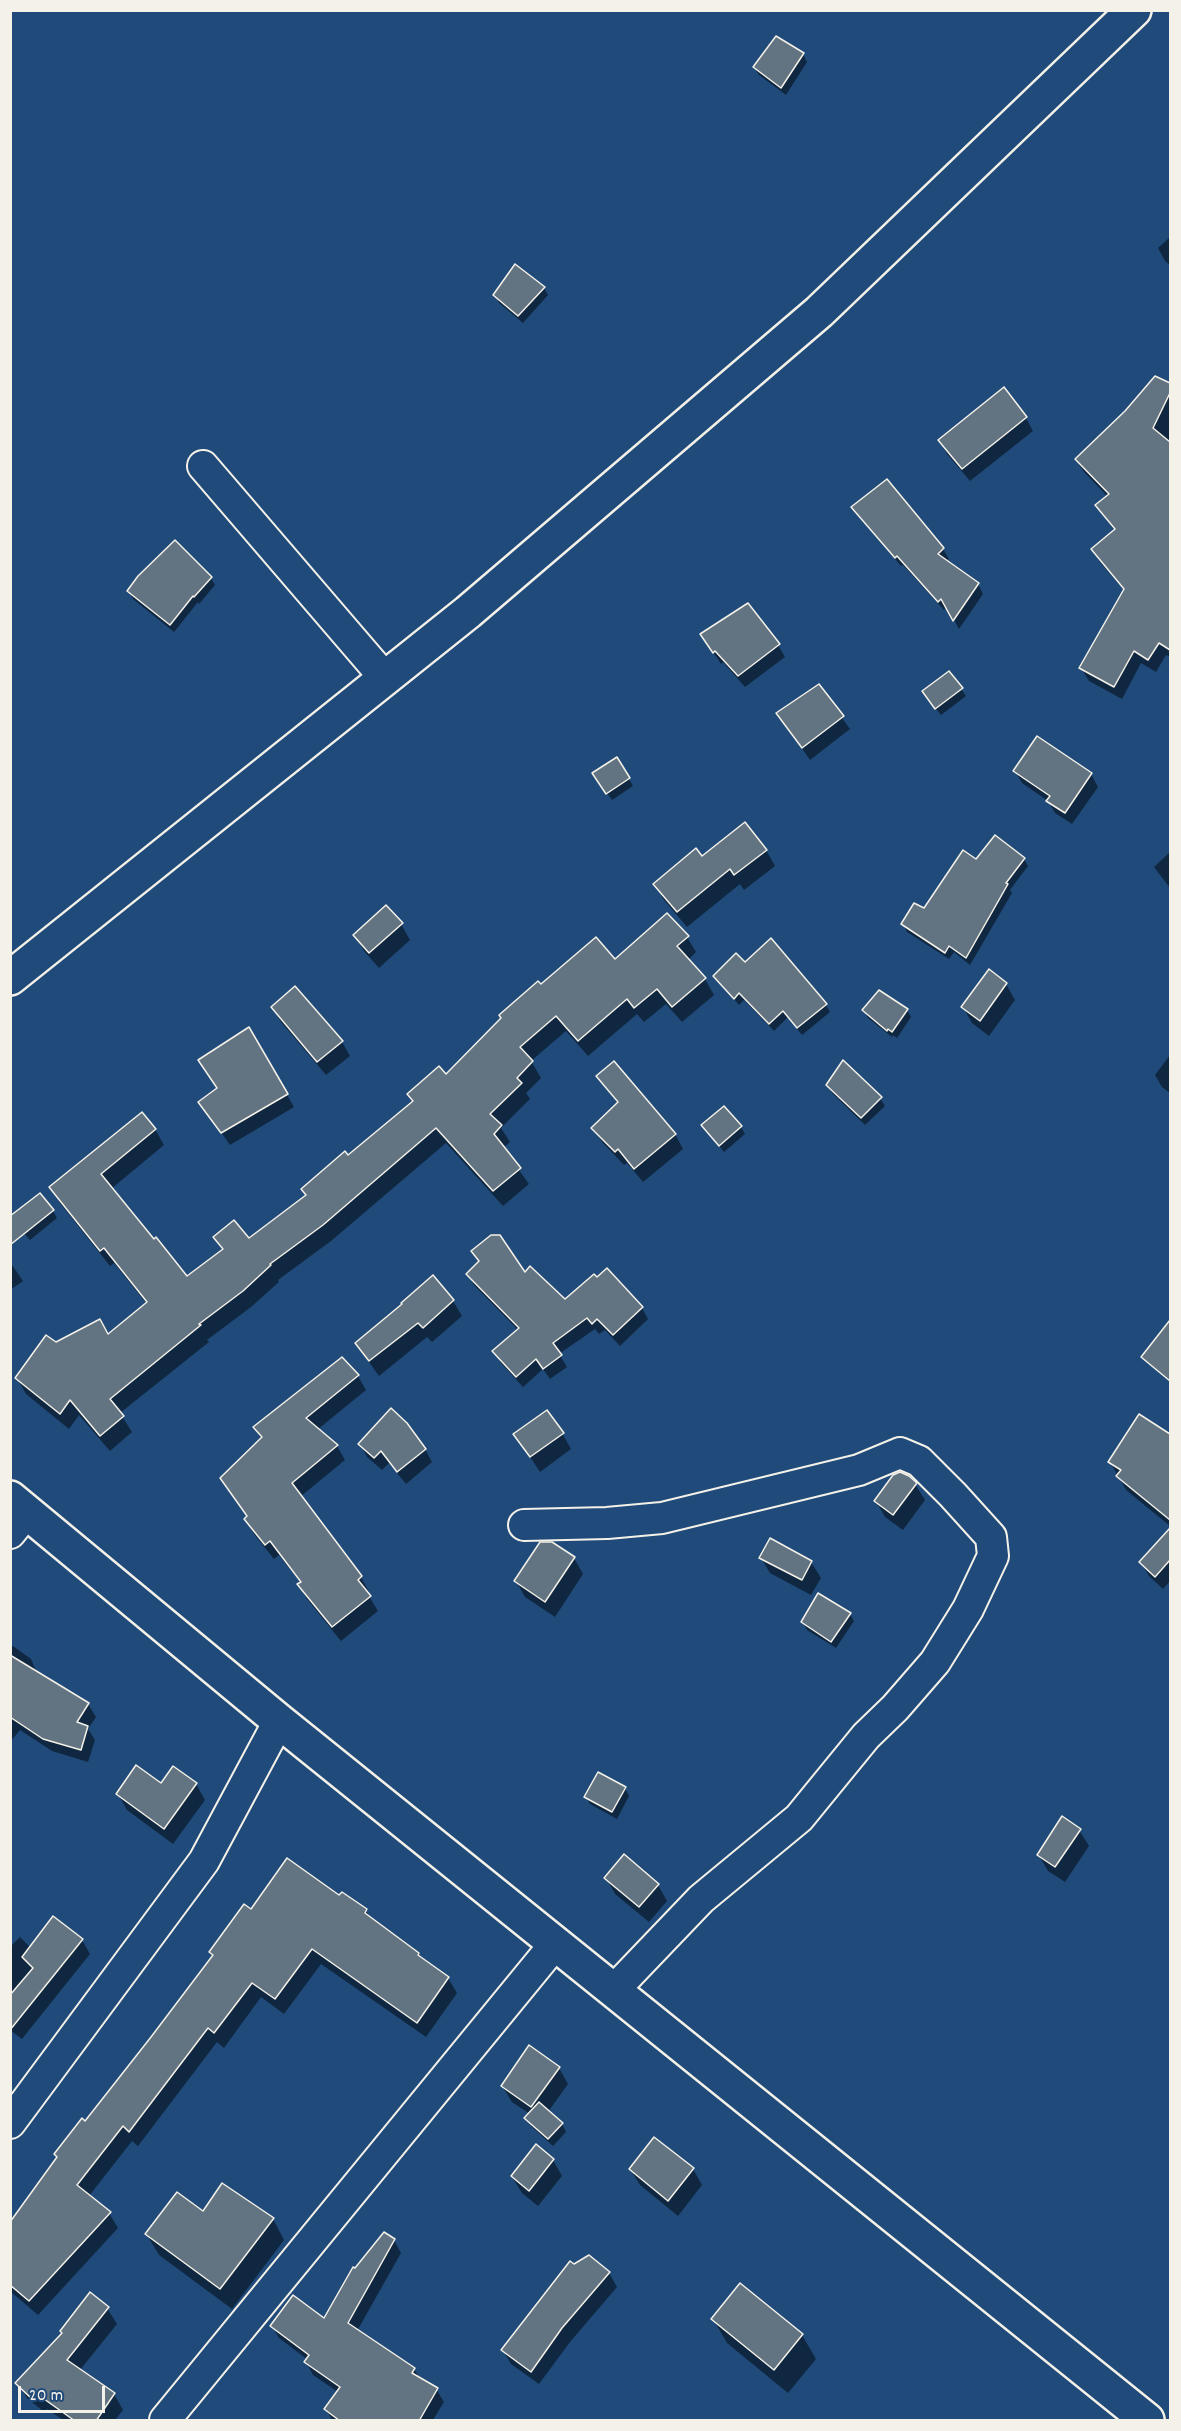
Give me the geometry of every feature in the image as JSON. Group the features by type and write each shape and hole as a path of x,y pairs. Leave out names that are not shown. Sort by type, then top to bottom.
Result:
{"main road":[{"path":"10,978 468,612 819,312 1134,10"},
{"path":"16,1514 279,1721 1147,2421"}],"street":[{"path":"203,466 385,678"},
{"path":"524,1525 607,1523 662,1518 859,1470 900,1453 919,1461 991,1537 993,1556 968,1609 935,1662 867,1736 799,1818 700,1899 613,1990"},
{"path":"10,2123 204,1862 279,1721"},
{"path":"165,2421 555,1944"}],"building":[{"path":"776,36 804,53 781,88 753,67"},
{"path":"515,264 545,287 518,316 493,295"},
{"path":"1155,376 1170,383 1170,393 1153,428 1170,442 1170,650 1159,643 1148,660 1134,651 1114,687 1079,668 1124,589 1091,549 1115,529 1095,505 1109,494 1075,459 1125,411"},
{"path":"1004,387 1027,417 962,469 938,440"},
{"path":"887,479 944,548 938,554 979,583 953,621 941,599 938,602 897,556 895,558 851,507"},
{"path":"175,540 212,577 170,625 127,591 138,576"},
{"path":"748,603 780,644 738,676 715,651 713,653 700,634"},
{"path":"949,671 963,688 935,709 922,691"},
{"path":"819,684 844,716 802,748 776,713"},
{"path":"1037,736 1092,773 1065,813 1046,801 1050,796 1013,771"},
{"path":"617,757 630,778 606,794 592,773"},
{"path":"745,822 767,850 734,875 730,869 677,912 653,884 696,848 702,856"},
{"path":"995,835 1025,858 1006,883 1008,884 966,958 949,946 945,953 901,924 914,903 924,908 963,850 976,859"},
{"path":"386,905 403,923 369,953 353,935"},
{"path":"667,913 689,936 677,946 706,978 672,1007 657,989 634,1008 627,999 578,1041 556,1016 520,1047 533,1061 517,1078 522,1083 490,1114 502,1125 494,1134 521,1168 493,1191 436,1128 323,1225 270,1264 243,1291 199,1324 201,1325 110,1399 124,1416 100,1436 70,1400 60,1414 15,1378 46,1335 56,1342 100,1319 108,1334 147,1302 104,1248 100,1251 49,1187 142,1112 156,1129 101,1174 187,1276 223,1249 213,1237 234,1220 249,1238 306,1195 301,1189 345,1151 348,1155 413,1101 407,1094 439,1066 446,1074 501,1018 499,1015 538,981 541,984 596,937 615,959"},
{"path":"771,938 827,1004 797,1028 783,1011 769,1024 739,993 734,999 713,976 736,953 745,962"},
{"path":"989,969 1007,983 980,1021 961,1007"},
{"path":"295,986 343,1041 317,1062 271,1007"},
{"path":"879,990 908,1009 892,1032 888,1029 887,1031 862,1010"},
{"path":"249,1027 288,1094 221,1133 198,1102 217,1088 198,1060"},
{"path":"843,1060 882,1097 861,1118 826,1085"},
{"path":"614,1061 676,1134 634,1169 618,1149 615,1152 591,1128 618,1102 596,1076"},
{"path":"724,1106 742,1126 719,1146 701,1125"},
{"path":"40,1193 54,1210 10,1245 10,1216"},
{"path":"491,1235 500,1235 525,1272 530,1266 565,1299 594,1274 597,1277 607,1268 643,1307 613,1335 597,1319 592,1324 587,1318 553,1343 562,1355 543,1369 536,1359 516,1377 492,1351 519,1328 466,1274 479,1261 471,1251"},
{"path":"433,1275 454,1300 423,1328 418,1323 369,1361 355,1343"},
{"path":"1170,1320 1170,1381 1141,1357"},
{"path":"342,1357 359,1375 306,1418 338,1445 292,1483 362,1576 358,1580 371,1596 332,1627 297,1584 301,1582 270,1541 265,1545 244,1519 247,1516 220,1478 262,1437 253,1427"},
{"path":"391,1408 407,1423 426,1449 397,1472 381,1451 374,1458 358,1444"},
{"path":"547,1410 564,1433 530,1457 513,1434"},
{"path":"1139,1414 1170,1434 1170,1520 1116,1476 1121,1470 1108,1462"},
{"path":"900,1472 917,1483 893,1515 874,1501 893,1475"},
{"path":"1170,1528 1170,1560 1155,1577 1139,1562"},
{"path":"770,1538 812,1561 802,1580 759,1558"},
{"path":"540,1542 552,1542 575,1557 545,1602 514,1581"},
{"path":"818,1593 851,1613 831,1642 801,1622"},
{"path":"10,1655 89,1703 77,1722 88,1726 81,1750 43,1739 10,1717"},
{"path":"136,1765 161,1783 173,1766 197,1783 164,1829 116,1794"},
{"path":"598,1772 626,1787 612,1812 584,1797"},
{"path":"1062,1816 1081,1829 1055,1867 1037,1855"},
{"path":"624,1854 659,1884 639,1907 604,1878"},
{"path":"287,1858 339,1895 342,1892 367,1909 365,1913 449,1977 417,2023 312,1949 275,1999 252,1983 214,2033 208,2028 129,2132 123,2126 77,2185 111,2212 29,2301 10,2285 10,2222 57,2157 54,2154 82,2118 85,2121 213,1955 209,1952 244,1904 251,1909"},
{"path":"53,1916 83,1939 10,2030 10,1995 33,1968 22,1957"},
{"path":"529,2045 560,2067 531,2107 501,2086"},
{"path":"539,2102 563,2123 548,2139 524,2118"},
{"path":"654,2137 694,2168 668,2201 629,2169"},
{"path":"536,2144 554,2159 529,2191 511,2176"},
{"path":"222,2183 274,2218 220,2289 145,2234 177,2192 203,2211"},
{"path":"384,2232 395,2239 348,2323 415,2368 412,2373 438,2388 419,2421 340,2421 324,2409 340,2387 304,2362 309,2355 270,2326 293,2295 324,2318 353,2267 355,2268"},
{"path":"589,2255 610,2272 562,2328 531,2372 501,2350 570,2261 574,2264"},
{"path":"740,2283 803,2334 774,2370 711,2319"},
{"path":"90,2292 109,2307 67,2360 115,2393 96,2421 75,2421 37,2394 32,2399 15,2383 62,2333 60,2331"}]}
